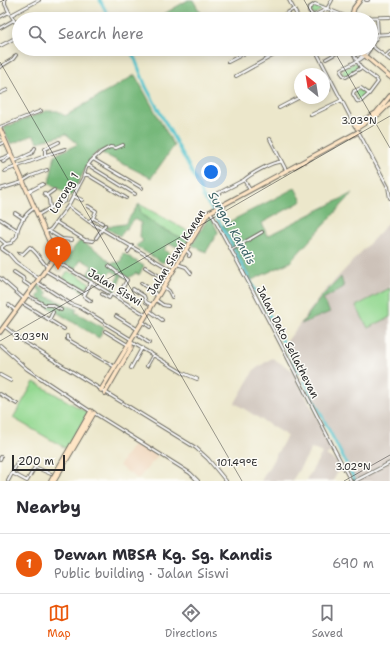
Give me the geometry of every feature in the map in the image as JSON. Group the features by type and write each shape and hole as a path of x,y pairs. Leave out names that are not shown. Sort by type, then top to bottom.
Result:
{"street":[{"path":"5,0 5,4 12,16"},
{"path":"0,17 39,0"},
{"path":"289,0 296,12"},
{"path":"321,12 327,9 332,0"},
{"path":"353,12 360,0"},
{"path":"310,12 309,8 315,4 335,12"},
{"path":"289,12 294,9"},
{"path":"378,18 390,16"},
{"path":"0,28 12,21"},
{"path":"378,35 390,34"},
{"path":"0,46 12,40"},
{"path":"378,52 390,60"},
{"path":"386,56 390,52"},
{"path":"0,67 15,56"},
{"path":"228,62 240,56"},
{"path":"236,76 272,56"},
{"path":"319,56 388,187 390,198"},
{"path":"326,58 330,56"},
{"path":"355,56 361,68 376,79 378,84 369,94 360,102 358,102 353,93 355,90 360,88 369,94"},
{"path":"361,68 346,76 342,74 342,69 363,56"},
{"path":"365,56 390,76"},
{"path":"0,93 7,90"},
{"path":"357,128 372,116 390,96"},
{"path":"279,108 294,100"},
{"path":"311,115 342,100"},
{"path":"357,128 380,114 390,103"},
{"path":"0,332 54,260 55,255 47,232 6,142 1,136 0,128 41,111"},
{"name":"Jalan Siswi Kanan","path":"106,386 115,367 131,343 208,213 286,170 357,128"},
{"path":"270,138 286,170"},
{"path":"0,144 6,142"},
{"path":"46,155 45,148 59,142"},
{"path":"123,145 101,152 92,159 142,188"},
{"path":"14,161 32,152 35,148"},
{"path":"5,171 17,168 46,155 65,149"},
{"path":"0,159 12,155"},
{"path":"3,162 12,155"},
{"name":"Lorong 1","path":"47,232 68,206 92,159"},
{"path":"213,210 214,195 276,162 282,162"},
{"path":"88,166 135,194"},
{"path":"0,189 23,182 31,176 47,170"},
{"path":"85,175 88,175 126,198"},
{"path":"244,180 250,190"},
{"path":"28,192 43,184"},
{"path":"47,195 54,190"},
{"path":"44,193 49,199 50,208"},
{"path":"38,215 56,204 65,201 66,195"},
{"path":"73,196 82,200"},
{"path":"68,206 89,222 102,228 173,271"},
{"path":"88,206 96,211 93,218 89,222"},
{"path":"35,208 28,213 17,230 16,239 11,243 6,244 2,247 2,249 38,280 71,304 99,319 131,343"},
{"name":"Jalan Dato Sellathevan","path":"213,210 231,250 351,481"},
{"path":"15,213 24,219"},
{"path":"93,218 104,224 96,238"},
{"path":"0,219 17,230"},
{"path":"56,222 85,240 93,241"},
{"path":"47,232 62,239 72,240"},
{"path":"231,250 262,232"},
{"path":"0,239 6,244"},
{"path":"128,252 132,246"},
{"path":"19,253 23,254 30,247 36,253 46,269 85,294 85,297 91,301"},
{"path":"186,250 190,254 189,256"},
{"name":"Jalan Siswi","path":"54,260 147,316"},
{"path":"177,264 186,267 192,273"},
{"path":"109,266 126,279 126,284 117,298"},
{"path":"145,267 167,281"},
{"path":"14,272 23,278 24,282 32,288"},
{"path":"0,278 24,299"},
{"path":"85,294 92,282"},
{"path":"141,283 154,292 157,298 164,305 168,306"},
{"path":"164,287 169,291 172,297"},
{"path":"132,289 144,296 146,302 153,306"},
{"path":"102,294 109,298 111,294"},
{"path":"27,295 45,305 52,305 61,310"},
{"path":"22,303 64,329"},
{"path":"9,306 16,310"},
{"path":"150,311 162,320"},
{"path":"49,320 53,312"},
{"path":"116,316 138,330"},
{"path":"143,322 150,327"},
{"path":"4,326 24,342 196,448 208,459 226,481"},
{"path":"105,331 142,348 183,373 196,379"},
{"path":"136,334 149,343"},
{"path":"67,336 67,339 115,367"},
{"name":"Jalan Siswi Kanan","path":"103,391 131,348 131,343"},
{"path":"0,345 27,369 186,471 198,481"},
{"path":"132,368 142,348"},
{"path":"147,366 153,355"},
{"path":"0,375 11,381"},
{"path":"0,394 18,404"},
{"path":"56,480 92,412"},
{"path":"51,481 90,417"},
{"path":"8,481 19,460"},
{"path":"355,481 390,463"},
{"path":"12,473 27,481 35,467 51,474"}],"shaded area":[{"path":"390,219 390,481 356,481 285,344 321,295 382,230"},
{"path":"272,358 292,370 334,450 326,455 339,463 341,466 333,481 306,481 322,453 312,448 292,481 261,481 287,436 235,403 254,370"},
{"path":"137,442 158,456 138,479 119,466 130,449"}],"green space":[{"path":"188,0 193,0 200,12 167,12"},
{"path":"315,6 323,9 318,12 312,12 310,9"},
{"path":"354,63 358,63 359,67 345,76 342,72 343,70"},
{"path":"135,75 174,146 151,178 98,151 90,160 71,196 49,183 55,155 78,144 66,134 38,142 33,135 11,144 3,128 46,111 58,111 65,116"},
{"path":"360,89 366,94 359,101 354,92"},
{"path":"295,188 302,201 262,223 267,236 353,193 290,262 252,280 223,225"},
{"path":"139,204 193,234 189,241 160,228 141,214"},
{"path":"139,204 141,214 160,228 189,241 179,257 179,247 168,244 164,250 170,253 163,263 136,246 143,241 140,237 141,223 134,219 120,236 104,227 125,224"},
{"path":"210,215 218,232 206,252 192,245"},
{"path":"80,241 99,252 111,263 121,262 123,253 144,266 139,275 136,273 127,279 122,275 114,294 110,291 119,275 112,271 108,275 100,271 93,281 86,277 92,266 81,259 75,270 59,260 63,256 73,252 73,249"},
{"path":"68,271 90,283 84,292 63,278"},
{"path":"341,277 344,287 323,299 330,312 301,324 322,296"},
{"path":"38,285 48,293 46,294 48,297 77,309 75,312 104,328 99,338 48,307 37,297 41,293 37,287"},
{"path":"390,288 390,317 368,328 356,306"},
{"path":"34,382 88,413 67,449 13,418"}],"waterway":[{"name":"Sungai Kandis","path":"100,0 106,12"},
{"name":"Sungai Kandis","path":"133,56 146,87 200,188 203,197 215,214 299,373"},
{"name":"Sungai Kandis","path":"304,381 355,481"}],"place":[{"name":"Dewan MBSA Kg. Sg. Kandis","path":"58,270"}]}
